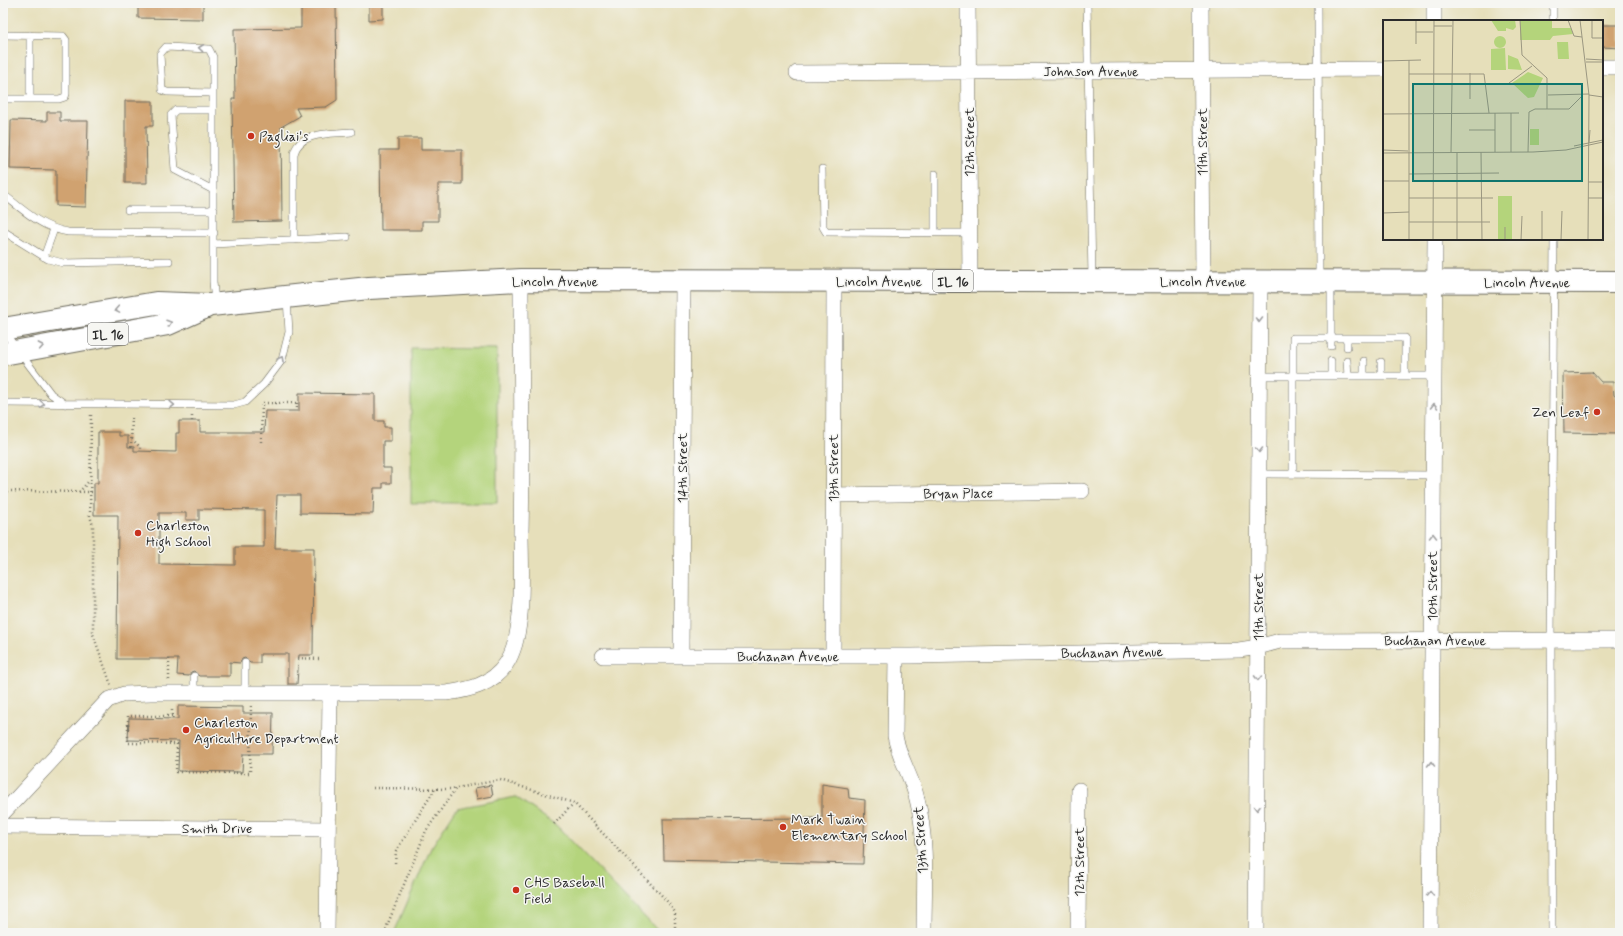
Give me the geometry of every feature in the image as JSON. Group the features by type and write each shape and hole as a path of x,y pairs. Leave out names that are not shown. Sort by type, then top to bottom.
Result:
{"main road":[{"name":"Lincoln Avenue","path":"3,330 156,303 213,305 368,288 521,280 1620,282"},
{"name":"Lincoln Avenue","path":"11,352 168,324 213,305"}],"street":[{"name":"12th Street","path":"968,3 970,281"},
{"name":"11th Street","path":"1201,3 1203,281"},
{"path":"1434,3 1434,20"},
{"path":"1603,67 1620,67"},
{"name":"Johnson Avenue","path":"797,73 1383,69"},
{"name":"10th Street","path":"1430,933 1435,240"},
{"path":"3,813 108,700 124,694 194,693 248,698 330,693 446,693 470,690 488,682 506,664 516,642 520,608 522,488 521,280"},
{"name":"14th Street","path":"681,656 683,280"},
{"name":"13th Street","path":"833,656 834,280"},
{"name":"11th Street","path":"1256,933 1260,281"},
{"name":"Bryan Place","path":"833,495 1082,490"},
{"name":"Buchanan Avenue","path":"603,656 896,656 1239,650 1258,647 1280,640 1620,640"},
{"name":"13th Street","path":"896,656 895,736 897,746 918,800 922,826 924,933"},
{"path":"327,933 330,693"},
{"name":"12th Street","path":"1078,933 1079,790"},
{"path":"18,797 16,815 20,821 31,826"},
{"name":"Smith Drive","path":"3,826 328,829"}],"lane":[{"path":"1086,3 1092,281"},
{"path":"1318,3 1318,69 1325,282 1330,346"},
{"path":"1553,3 1553,20"},
{"path":"3,35 58,35 63,36 66,40 65,97 59,100 3,99"},
{"path":"30,35 30,99"},
{"path":"213,93 167,92 162,90 160,54 166,47 209,49 213,57 214,190 213,305"},
{"path":"213,110 176,110 171,115 175,170 214,190"},
{"path":"294,240 294,154 296,146 303,140 314,136 351,132"},
{"path":"822,169 823,227 826,232 970,233"},
{"path":"935,174 935,233"},
{"path":"3,194 38,221 54,229 68,232 214,232"},
{"path":"128,210 214,210"},
{"path":"44,257 54,229"},
{"path":"3,231 44,257 63,263 169,260"},
{"path":"214,244 347,237"},
{"path":"1552,933 1551,640 1555,282 1554,240"},
{"path":"3,403 234,405 245,402 264,384 282,360 289,332 287,296"},
{"path":"3,330 11,352 50,394 65,404"},
{"path":"1294,474 1293,338 1364,338 1382,341 1406,338 1405,376"},
{"path":"1347,338 1347,347"},
{"path":"1364,338 1364,346"},
{"path":"1330,361 1330,376"},
{"path":"1348,361 1348,376"},
{"path":"1364,361 1364,376"},
{"path":"1381,362 1381,376"},
{"path":"1259,376 1434,376"},
{"path":"1258,474 1433,475"},
{"path":"245,663 248,698"},
{"path":"194,676 194,693"}],"path":[{"path":"261,442 262,403 298,403 297,411"},
{"path":"91,415 90,516 93,526 93,634 112,687"},
{"path":"131,447 132,416"},
{"path":"192,416 192,421"},
{"path":"131,439 140,447 140,452"},
{"path":"79,492 90,480"},
{"path":"3,491 94,492"},
{"path":"298,658 319,659"},
{"path":"169,683 170,659"},
{"path":"172,716 128,716 128,743 177,744 176,772 250,773 248,698"},
{"path":"373,788 456,788 500,780 574,803 669,903 675,912 675,933"},
{"path":"384,933 423,838 456,788"},
{"path":"395,863 396,851 436,789"},
{"path":"554,824 574,803"}],"green space":[{"path":"411,348 497,349 497,503 411,503"},
{"name":"CHS Baseball Field","path":"516,797 557,826 660,933 394,933 431,848 457,808"}],"building":[{"path":"138,3 203,3 203,19 138,18"},
{"path":"301,3 336,3 337,100 326,107 296,108 300,116 281,127 282,221 234,222 232,99 235,99 234,29 301,28"},
{"path":"369,3 383,3 383,19 369,20"},
{"path":"1603,25 1620,25 1620,48 1603,47"},
{"path":"125,101 153,101 153,126 146,126 147,183 125,183"},
{"path":"47,112 60,112 60,121 88,121 86,207 56,206 56,170 10,169 11,120 47,121"},
{"path":"398,138 421,138 421,150 462,150 462,184 438,184 438,221 422,221 422,230 381,230 380,150 398,150"},
{"path":"1592,372 1601,382 1613,382 1614,395 1620,402 1620,434 1564,433 1563,373"},
{"name":"Charleston High School","path":"299,393 375,394 375,421 384,421 384,427 391,427 391,441 383,441 383,468 391,468 391,483 383,483 383,488 374,488 373,514 300,513 300,495 277,495 275,548 314,548 313,655 299,655 297,684 288,684 288,654 260,654 260,663 250,663 245,658 242,659 240,663 230,662 230,676 199,676 194,671 191,672 189,676 177,675 178,659 117,659 118,515 94,515 94,483 98,483 98,432 119,432 119,436 128,436 128,447 134,447 134,451 176,452 176,433 179,433 179,421 200,421 200,432 264,432 265,411 299,411","holes":["199,509 264,510 264,547 235,547 235,565 159,564 159,513 186,513 186,520 199,520"]},
{"name":"Charleston Agriculture Department","path":"178,706 243,707 243,713 273,713 272,754 243,754 242,772 178,771 179,741 128,740 129,718 178,719"},
{"name":"Mark Twain Elementary School","path":"822,784 848,788 849,798 865,800 863,864 664,860 663,819 822,818"},
{"path":"491,785 493,796 477,799 475,788"}],"place":[{"name":"Pagliai's","path":"251,136"},
{"name":"Zen Leaf","path":"1597,412"},
{"name":"Charleston High School","path":"138,533"},
{"name":"Charleston Agriculture Department","path":"186,730"},
{"name":"Mark Twain Elementary School","path":"783,827"},
{"name":"CHS Baseball Field","path":"516,890"}]}
